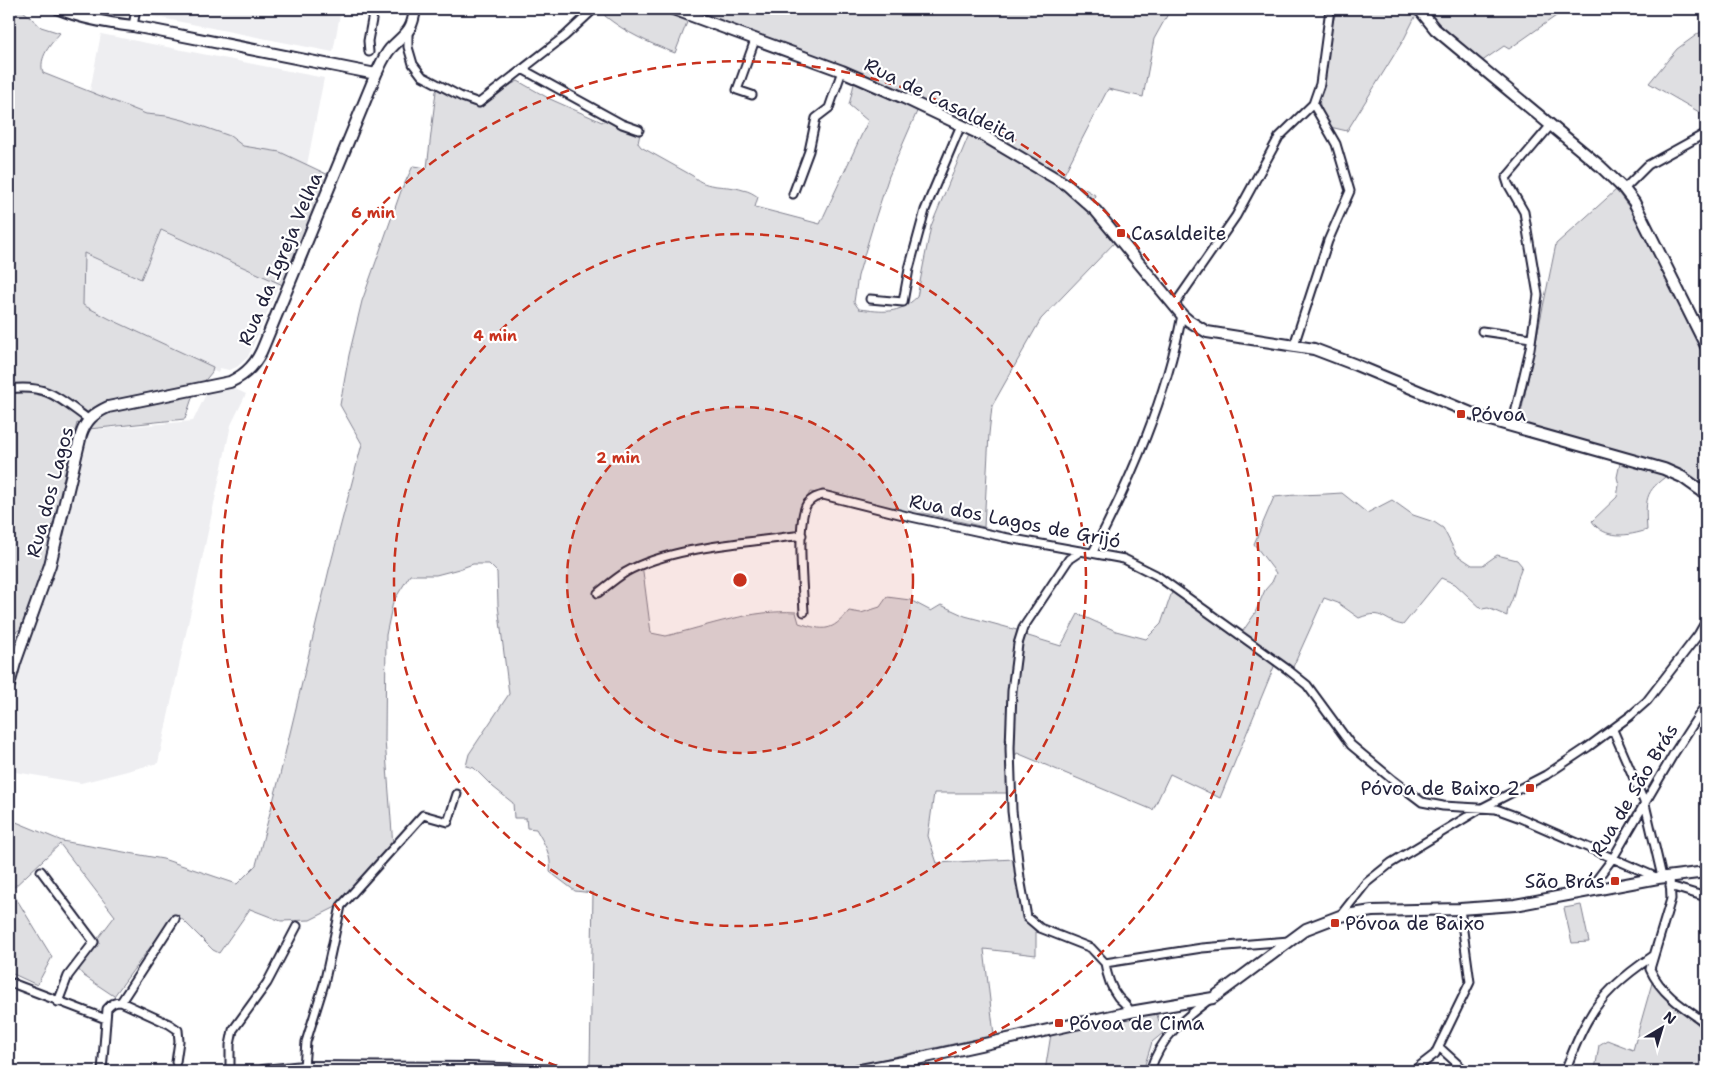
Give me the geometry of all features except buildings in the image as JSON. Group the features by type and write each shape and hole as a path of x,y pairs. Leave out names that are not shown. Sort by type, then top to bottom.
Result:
{"street":[{"path":"59,9 85,18 376,74"},
{"path":"133,26 136,9"},
{"path":"369,52 368,42 374,9"},
{"name":"Rua da Igreja Velha","path":"88,419 96,412 108,407 230,382 251,368 259,357 376,74 389,51 408,32 413,22 415,9"},
{"path":"408,32 408,47 412,64 422,76 462,97 479,103 565,36 594,9"},
{"name":"Rua de Casaldeita","path":"673,9 842,72 961,125 1066,185 1096,211 1182,314 1198,328 1216,334 1314,349 1483,418 1664,469 1682,477 1706,494"},
{"path":"1174,304 1236,216 1279,137 1313,104 1320,84 1330,9"},
{"path":"1419,9 1435,29 1600,166 1624,189 1634,202 1706,346"},
{"path":"752,95 737,90 755,40"},
{"path":"522,69 622,124 639,130"},
{"path":"793,194 809,151 816,118 829,108 842,72"},
{"path":"1294,345 1328,241 1350,191 1336,144 1313,104"},
{"path":"870,299 903,302 909,269 925,210 961,125"},
{"path":"1512,426 1531,338 1538,291 1524,212 1506,178 1551,125"},
{"path":"1624,189 1648,166 1706,133"},
{"path":"1093,552 1112,515 1156,412 1174,354 1182,314"},
{"path":"1482,331 1531,338"},
{"name":"Rua dos Lagos","path":"9,389 32,388 43,390 52,394 88,419 81,435 50,565 15,663 9,686"},
{"name":"Rua dos Lagos de Grijó","path":"804,612 802,535 806,506 813,498 823,495 1003,537 1124,558 1156,575 1288,669 1307,685 1351,745 1422,802 1443,806 1496,809 1706,897"},
{"path":"598,592 626,572 662,557 724,545 802,535"},
{"path":"1082,551 1069,560 1023,628 1018,644 1012,691 1010,748 1012,811 1027,917 1040,928 1092,948 1105,964 1109,982 1118,996 1129,1007 1130,1012"},
{"path":"1340,916 1366,884 1391,863 1480,809 1546,775 1614,730 1647,701 1698,635 1706,621"},
{"name":"Rua de São Brás","path":"1588,891 1613,858 1673,755 1706,704"},
{"path":"1614,730 1645,804 1671,899 1650,969 1656,982 1678,1004 1706,1023"},
{"path":"304,1067 306,1042 324,984 341,906 423,815 448,822 457,794"},
{"path":"41,871 94,942 68,976 58,1002"},
{"path":"1150,1071 1153,1061 1164,1041 1184,1019 1306,929 1340,916 1372,911 1460,909 1515,905 1706,872"},
{"path":"1412,1071 1435,1054 1470,982 1460,909"},
{"path":"121,1002 175,919"},
{"path":"230,1071 230,1045 233,1030 267,983 297,926"},
{"path":"1105,964 1202,948 1291,940"},
{"path":"1565,1071 1589,1017 1612,988 1636,967 1653,956"},
{"path":"9,982 106,1019"},
{"path":"855,1071 1130,1012 1213,998"},
{"path":"102,1071 107,1009 115,1002 121,1002 178,1030 180,1041 176,1062"},
{"path":"1439,1047 1461,1067 1462,1071"},
{"path":"263,1071 304,1067 564,1071"}],"shaded area":[{"path":"9,9 21,9 41,27 60,33 49,46 44,56 42,62 43,73 146,114 167,116 187,121 230,136 243,146 280,152 335,178 304,267 285,286 161,230 141,279 84,253 83,305 213,367 212,372 193,395 185,419 89,429 77,423 63,481 57,528 22,628 14,633 9,630 9,495 12,490 9,489"},
{"path":"143,9 341,9 333,52 141,14"},
{"path":"605,9 1168,9 1169,12 1154,39 1143,97 1108,89 1063,176 1095,195 1090,210 1117,240 1041,319 992,406 984,527 927,514 905,513 833,495 810,492 806,500 798,532 713,544 642,564 651,633 666,636 730,619 780,612 796,612 799,623 827,628 837,623 849,611 861,613 880,607 887,597 910,600 931,611 941,605 965,616 1017,630 1025,635 1061,646 1078,614 1116,631 1146,639 1161,624 1173,589 1238,638 1254,615 1265,590 1272,582 1276,573 1254,544 1274,497 1342,493 1367,513 1392,500 1413,515 1434,522 1443,528 1457,555 1472,565 1483,565 1497,555 1517,560 1522,566 1507,616 1488,608 1482,609 1455,584 1441,578 1403,625 1373,614 1359,618 1338,603 1324,598 1293,667 1278,657 1220,798 1170,774 1153,810 1017,753 1012,761 1007,793 934,793 928,836 937,863 1014,859 1024,909 1036,932 1036,955 984,949 994,1035 866,1063 868,1071 676,1071 676,1067 590,1065 593,893 575,891 550,872 549,855 536,829 527,828 526,818 514,818 513,803 474,768 466,766 469,754 509,694 498,605 497,572 489,564 473,564 436,575 410,575 393,602 386,635 385,740 393,846 346,902 310,920 281,921 250,909 219,953 213,950 183,920 174,915 114,996 84,976 76,967 115,916 60,844 11,890 52,957 37,985 9,972 9,819 62,841 163,859 237,884 256,865 362,444 340,405 349,355 362,301 401,191 413,166 427,168 436,91 439,88 480,108 508,86 518,81 550,99 602,122 606,119 640,134 638,143 641,147 704,183 747,191 758,197 755,207 820,224 868,121 849,105 857,71 691,12 675,53 638,37 621,28 605,16","holes":["922,100 976,125 968,137 931,226 917,297 903,307 890,311 859,309 854,302 858,276 874,222 889,176"]},
{"path":"1337,9 1419,9 1404,39 1347,131 1330,127 1321,108 1319,95 1321,71"},
{"path":"1424,9 1566,9 1509,49 1504,46 1478,64"},
{"path":"1706,28 1706,116 1649,83 1677,49"},
{"path":"101,34 324,78 306,170 88,101"},
{"path":"1616,190 1643,226 1706,351 1706,490 1675,470 1658,483 1649,494 1646,508 1647,530 1625,535 1610,534 1597,527 1592,521 1617,497 1619,485 1617,477 1622,454 1519,423 1556,244"},
{"path":"9,219 139,279 161,231 280,283 248,357 237,367 229,370 220,368 218,373 9,267"},
{"path":"231,387 246,394 231,425 158,763 81,783 9,771 9,714 17,689 13,684 28,633 52,570 89,430 193,421 207,392"},
{"path":"1581,905 1589,942 1572,943 1564,908"},
{"path":"1652,983 1706,1032 1706,1071 1582,1071 1582,1068 1595,1070 1599,1045 1607,1040 1633,1050"},
{"path":"1156,1012 1163,1033 1152,1042 1143,1071 1045,1071 1051,1034"}],"place":[{"name":"Casaldeite","path":"1121,233"},
{"name":"Póvoa","path":"1461,414"},
{"name":"Póvoa de Baixo 2","path":"1530,788"},
{"name":"São Brás","path":"1615,881"},
{"name":"Póvoa de Baixo","path":"1335,923"},
{"name":"Póvoa de Cima","path":"1059,1023"}]}
